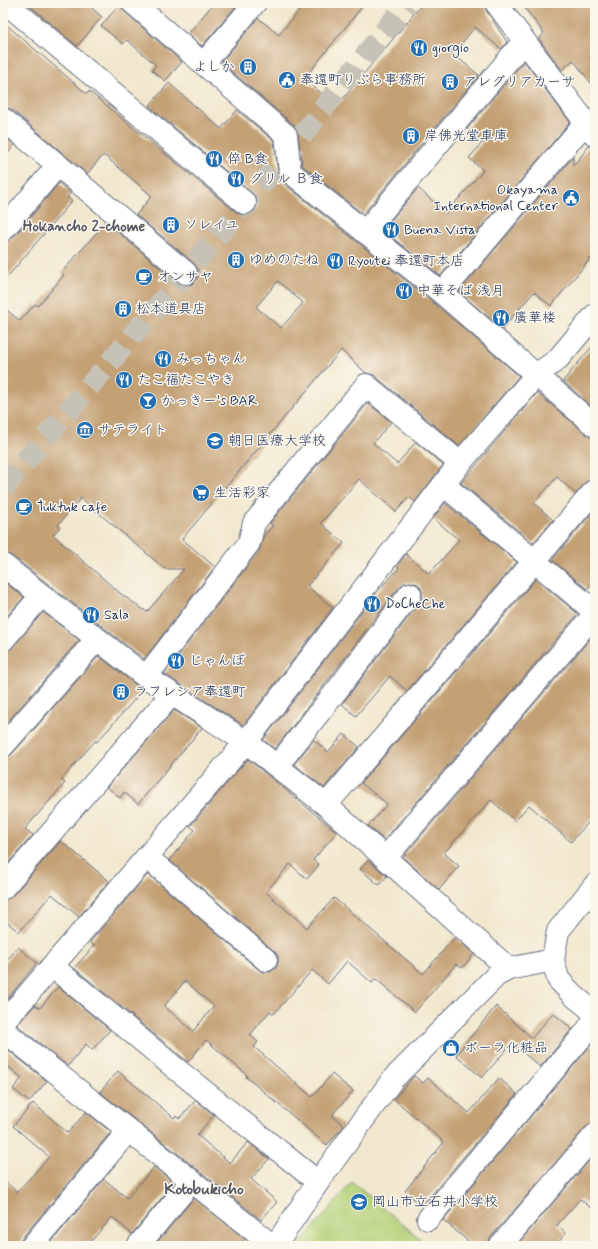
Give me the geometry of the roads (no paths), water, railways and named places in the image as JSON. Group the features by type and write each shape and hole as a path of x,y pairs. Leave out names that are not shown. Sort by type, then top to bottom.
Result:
{"street":[{"path":"6,3 245,204"},
{"path":"133,3 286,134 290,172 442,293 595,426"},
{"path":"204,63 255,3"},
{"path":"442,293 590,129 496,3"},
{"path":"364,232 524,42"},
{"path":"3,119 186,273"},
{"path":"3,230 58,165"},
{"path":"3,1023 246,742 460,463 537,374 557,360 595,315"},
{"path":"146,677 249,544 254,523 366,385 460,463"},
{"path":"386,857 595,613 444,485"},
{"path":"326,805 595,490"},
{"path":"3,565 146,677 246,742 326,805 386,857 509,969"},
{"path":"277,766 410,594"},
{"path":"3,640 41,596"},
{"path":"3,746 97,639"},
{"path":"3,888 172,694"},
{"path":"147,857 266,960"},
{"path":"595,885 558,931 553,960 558,979 574,996 595,1013"},
{"path":"3,1030 129,1130 191,1182 274,1246 318,1182 393,1079 497,975 509,969 553,960"},
{"path":"52,966 175,1068 318,1182"},
{"path":"428,1219 586,1032 595,1018"},
{"path":"32,1246 129,1130"},
{"path":"500,1246 595,1135"},
{"path":"138,1246 191,1182"}],"tunnel":[{"path":"3,488 288,153 407,3"}],"place":[{"name":"giorgio","path":"419,48"},
{"name":"よしか","path":"248,67"},
{"name":"奉還町りぶら事務所","path":"287,80"},
{"name":"アレグリアカーサ","path":"450,82"},
{"name":"岸佛光堂車庫","path":"411,136"},
{"name":"倅 B食","path":"214,159"},
{"name":"グリル Ｂ食","path":"236,179"},
{"name":"Okayama International Center","path":"571,198"},
{"name":"ソレイユ","path":"171,225"},
{"name":"Buena Vista","path":"391,230"},
{"name":"ゆめのたね","path":"236,260"},
{"name":"Ryoutei 奉還町本店","path":"335,261"},
{"name":"オンサヤ","path":"144,277"},
{"name":"中華そば 浅月","path":"404,291"},
{"name":"松本道具店","path":"123,309"},
{"name":"廣華楼","path":"501,318"},
{"name":"みっちゃん","path":"163,359"},
{"name":"たこ福たこやき","path":"124,380"},
{"name":"かっきー's BAR","path":"148,401"},
{"name":"サテライト","path":"85,430"},
{"name":"朝日医療大学校","path":"215,441"},
{"name":"生活彩家","path":"201,493"},
{"name":"Tuktuk cafe","path":"24,507"},
{"name":"DoCheChe","path":"372,604"},
{"name":"Sala","path":"91,615"},
{"name":"じゃんぼ","path":"176,661"},
{"name":"ラフレシア奉還町","path":"121,692"},
{"name":"ポーラ化粧品","path":"451,1048"},
{"name":"岡山市立石井小学校","path":"359,1202"}],"district":[{"name":"Hokancho 2-chome","path":"84,227"},
{"name":"Kotobukicho","path":"204,1189"}]}
